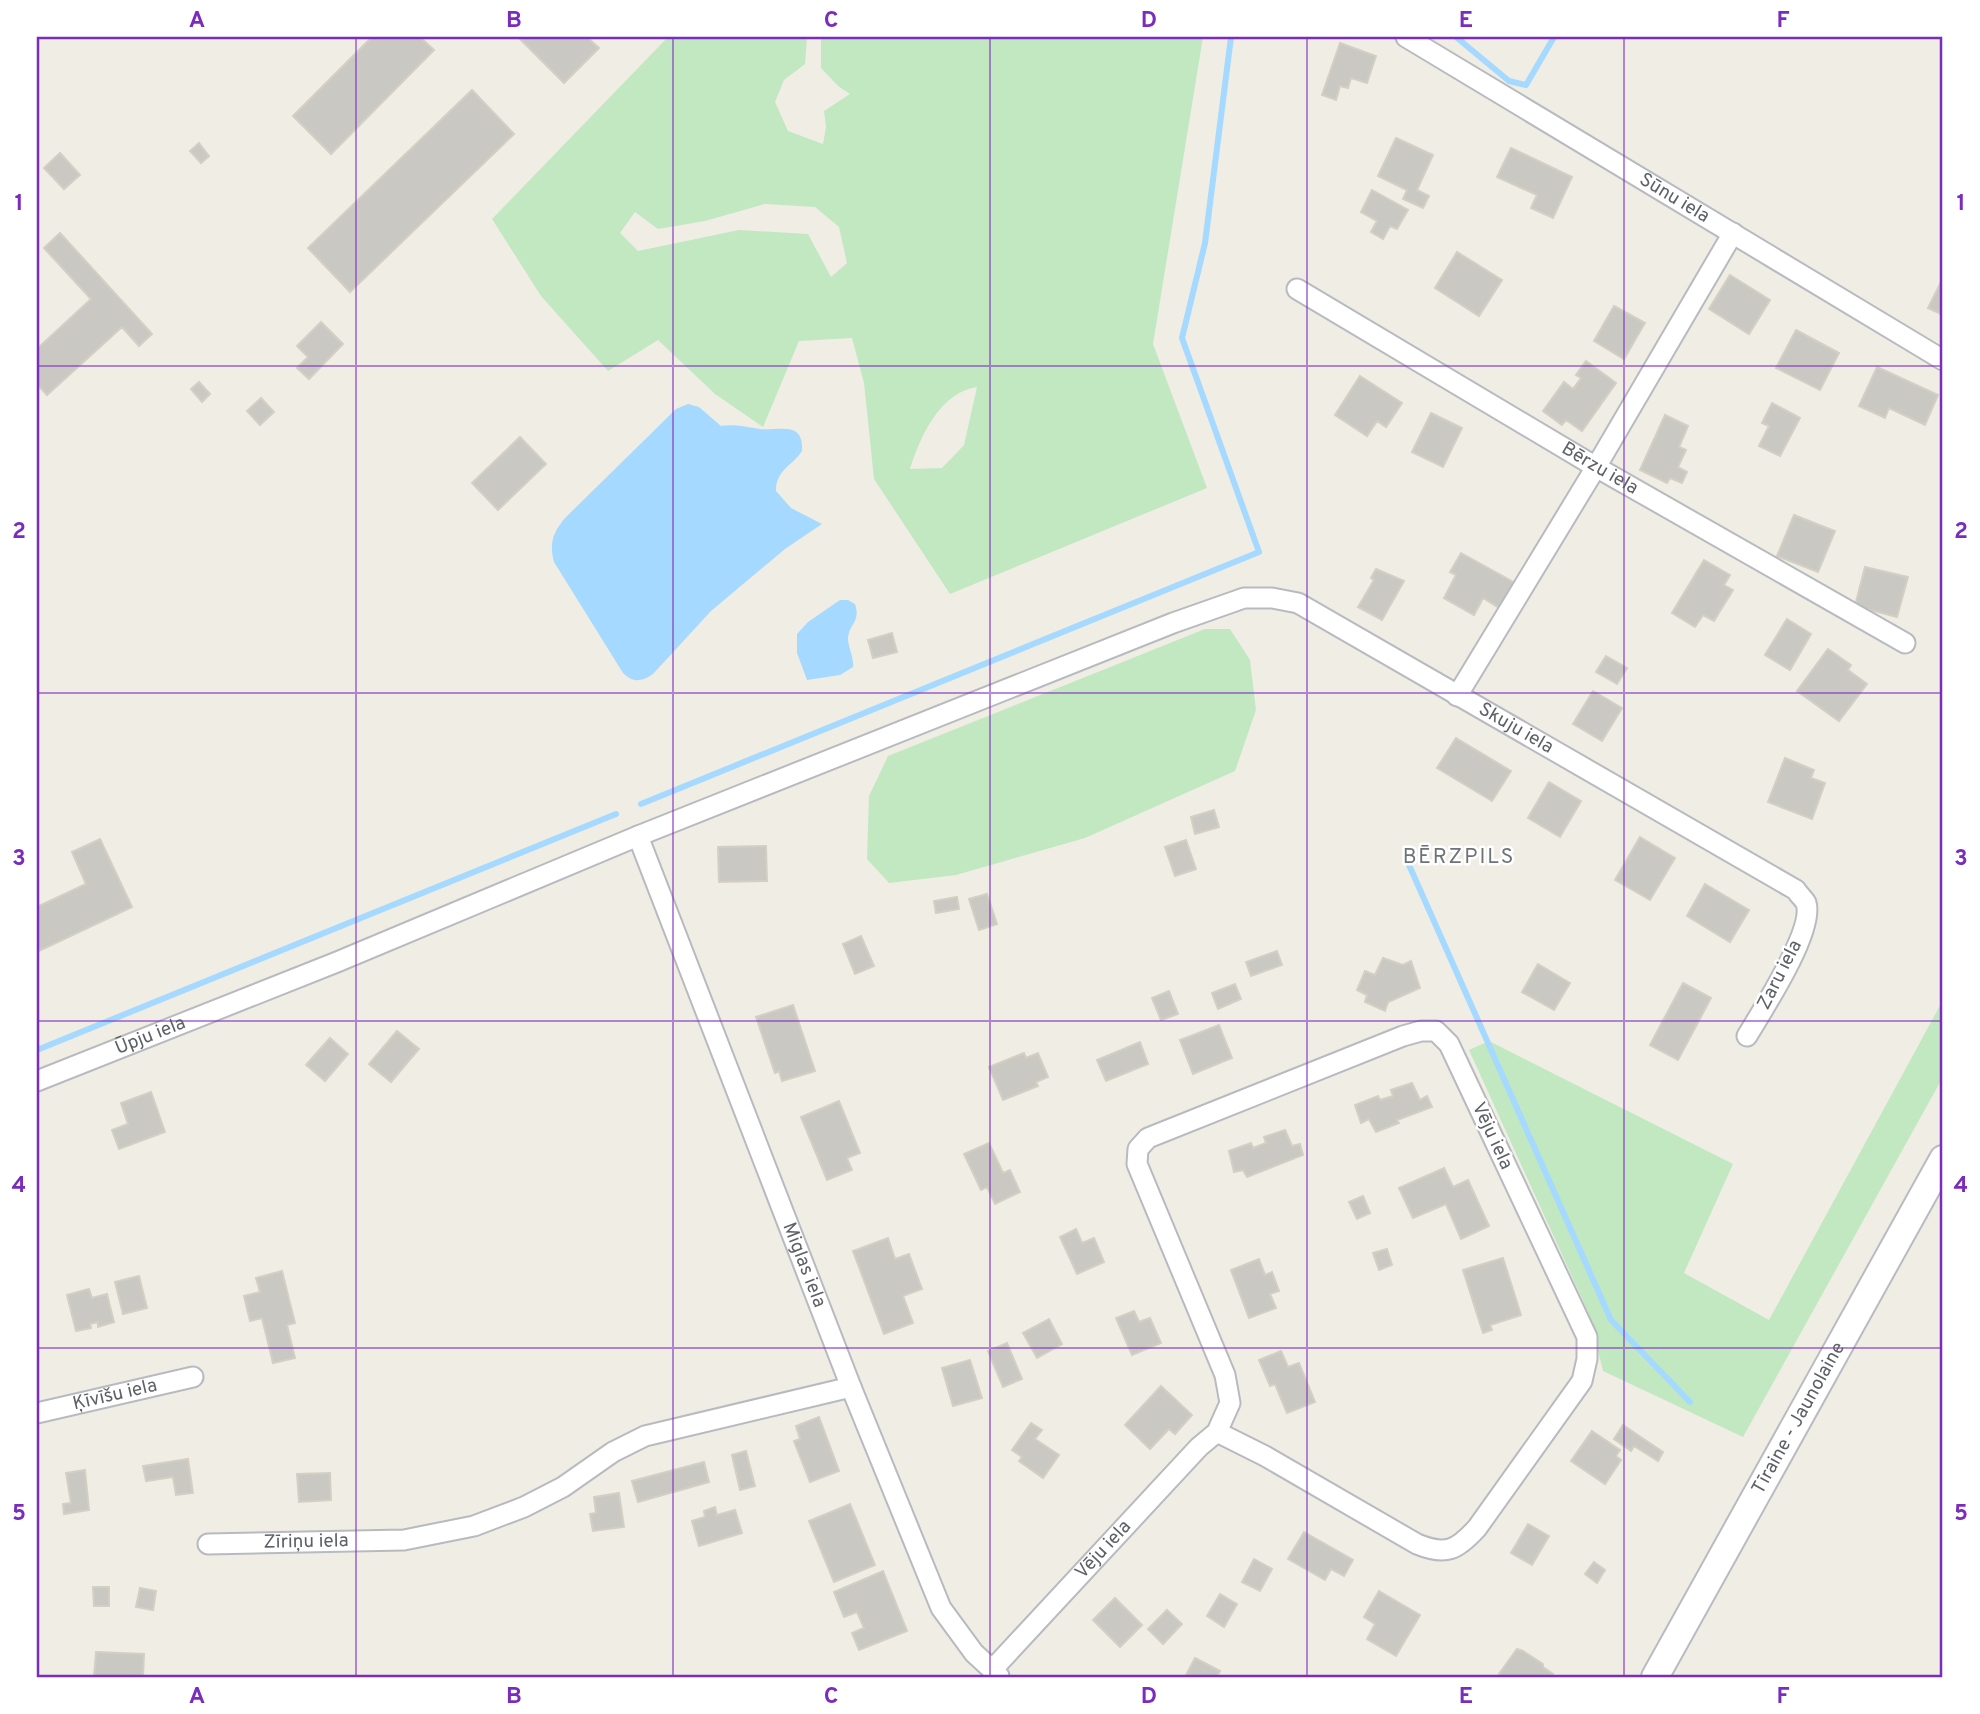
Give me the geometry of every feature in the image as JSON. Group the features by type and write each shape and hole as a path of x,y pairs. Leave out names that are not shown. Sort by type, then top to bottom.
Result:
{"main road":[{"name":"Tīraine - Jaunolaine","path":"1654,1677 1943,1158"}],"street":[{"name":"Sūnu iela","path":"1406,37 1943,360"},
{"path":"1457,696 1596,467 1733,233"},
{"name":"Bērzu iela","path":"1297,289 1596,467 1906,643"},
{"name":"Skuju iela","path":"1244,598 1272,598 1298,603 1328,618 1457,696 1782,882"},
{"name":"Ūpju iela","path":"37,1081 264,991 638,836 1173,623 1244,598"},
{"name":"Miglas iela","path":"638,836 851,1387 941,1608 974,1653 996,1674"},
{"name":"Zaru iela","path":"1747,1036 1789,963 1806,923 1806,902 1796,890 1782,882"},
{"name":"Vēju iela","path":"996,1674 1199,1447 1217,1432 1230,1403 1225,1375 1137,1164 1138,1149 1148,1138 1404,1036 1421,1031 1436,1031 1449,1044 1587,1337 1587,1359 1582,1381 1477,1528 1464,1542 1447,1551 1432,1550 1417,1544 1265,1456 1217,1432"},
{"name":"Ķīvīšu iela","path":"37,1413 193,1377"},
{"name":"Zīriņu iela","path":"208,1544 404,1540 474,1526 524,1507 563,1487 613,1452 645,1436 851,1387"}],"green space":[{"path":"668,37 807,37 805,64 784,80 775,102 788,131 823,144 826,127 824,111 850,94 821,68 821,37 1203,37 1153,344 1207,488 950,594 874,479 864,383 852,338 799,341 763,427 715,394 658,340 608,371 541,296 492,219","holes":["765,204 815,207 839,227 847,263 831,277 808,234 739,230 638,251 620,233 635,212 658,229 705,221","977,387 964,445 942,468 910,469 919,443 933,418 952,397"]},
{"path":"1205,629 1230,629 1250,660 1256,710 1235,771 1085,838 956,875 889,883 867,859 869,796 888,756"},
{"path":"1943,1000 1943,1077 1743,1437 1603,1371 1589,1314 1469,1050 1489,1041 1733,1164 1684,1273 1769,1320"}],"water":[{"path":"688,404 699,407 721,426 795,431 802,441 802,451 782,473 776,491 791,508 822,524 785,549 711,611 653,674 645,679 634,680 623,673 554,562 553,538 565,518 676,409"},
{"path":"840,600 855,604 857,615 848,638 853,667 840,675 807,680 797,653 797,634 808,622"}],"building":[{"path":"372,37 420,37 434,50 331,154 293,116"},
{"path":"518,37 587,37 599,48 564,83"},
{"path":"1340,43 1376,56 1367,83 1351,78 1348,88 1340,86 1336,100 1322,95"},
{"path":"472,90 514,134 350,292 308,248"},
{"path":"1396,138 1433,155 1417,190 1429,196 1423,208 1403,199 1407,190 1378,176"},
{"path":"199,143 209,156 201,163 190,151"},
{"path":"1511,148 1572,177 1553,218 1531,208 1537,195 1497,177"},
{"path":"60,153 80,175 64,189 44,168"},
{"path":"1372,190 1408,210 1397,229 1390,226 1383,239 1371,232 1377,221 1361,212"},
{"path":"60,233 152,334 139,346 122,327 47,395 37,384 37,349 91,299 44,248"},
{"path":"1457,252 1502,280 1479,316 1435,288"},
{"path":"1730,275 1770,300 1749,334 1709,309"},
{"path":"1943,278 1943,315 1928,308"},
{"path":"1614,306 1645,323 1624,359 1594,341"},
{"path":"321,322 343,344 309,379 297,368 308,357 297,346"},
{"path":"1796,330 1839,353 1820,390 1776,368"},
{"path":"1586,361 1616,383 1582,431 1566,420 1562,425 1543,411 1564,382 1573,389 1581,378 1576,375"},
{"path":"1877,367 1938,395 1925,425 1889,408 1885,418 1859,406"},
{"path":"1360,376 1402,403 1386,427 1377,421 1367,436 1335,415"},
{"path":"199,382 210,394 202,402 191,389"},
{"path":"261,398 274,412 260,425 247,411"},
{"path":"1772,403 1800,418 1780,456 1759,446 1769,426 1762,423"},
{"path":"1431,413 1462,428 1443,467 1412,452"},
{"path":"1665,415 1688,426 1679,447 1686,450 1678,467 1687,472 1682,483 1670,478 1667,483 1640,470"},
{"path":"520,437 546,464 498,510 472,483"},
{"path":"1794,515 1835,531 1818,572 1777,556"},
{"path":"1461,553 1515,583 1501,609 1483,598 1474,615 1444,598 1456,575 1450,572"},
{"path":"1704,560 1730,575 1724,585 1733,590 1714,621 1703,615 1695,627 1672,613"},
{"path":"1865,567 1908,577 1897,617 1855,606"},
{"path":"1376,569 1404,581 1382,620 1358,607 1374,580 1371,578"},
{"path":"1787,619 1811,634 1790,670 1765,655"},
{"path":"892,633 897,652 873,658 868,640"},
{"path":"1828,649 1851,665 1848,670 1867,684 1839,721 1797,691"},
{"path":"1606,656 1627,668 1617,684 1596,672"},
{"path":"1593,691 1622,708 1602,741 1573,724"},
{"path":"1456,738 1511,771 1492,801 1437,768"},
{"path":"1785,758 1814,770 1811,778 1825,783 1812,819 1768,802"},
{"path":"1549,782 1581,801 1560,837 1528,818"},
{"path":"1214,810 1219,827 1195,834 1191,817"},
{"path":"1640,837 1675,858 1650,900 1615,880"},
{"path":"100,839 132,907 37,952 37,907 86,884 72,852"},
{"path":"1186,840 1196,869 1175,876 1165,847"},
{"path":"766,846 767,881 719,882 718,847"},
{"path":"1705,884 1749,910 1730,942 1687,916"},
{"path":"987,894 997,924 979,930 969,899"},
{"path":"957,897 959,909 936,913 934,901"},
{"path":"861,936 874,966 855,974 843,944"},
{"path":"1277,951 1282,965 1251,976 1246,962"},
{"path":"1383,958 1403,965 1411,961 1420,988 1388,1002 1385,1011 1365,1002 1367,995 1357,990 1365,971 1375,975"},
{"path":"1538,964 1570,983 1554,1010 1522,992"},
{"path":"1683,983 1711,998 1678,1060 1650,1045"},
{"path":"1235,984 1241,999 1218,1009 1212,993"},
{"path":"1169,991 1178,1014 1161,1020 1152,998"},
{"path":"793,1005 815,1071 782,1081 779,1071 775,1073 756,1017"},
{"path":"1219,1025 1232,1058 1193,1074 1180,1040"},
{"path":"397,1031 419,1049 391,1082 369,1064"},
{"path":"330,1038 348,1054 325,1081 306,1065"},
{"path":"1140,1042 1148,1064 1106,1081 1097,1060"},
{"path":"1024,1053 1026,1058 1038,1053 1048,1077 1036,1082 1038,1086 1003,1100 989,1067"},
{"path":"1412,1083 1420,1100 1427,1096 1432,1107 1397,1120 1399,1123 1376,1132 1369,1119 1361,1123 1355,1105 1378,1096 1380,1100 1393,1096 1391,1090"},
{"path":"151,1092 165,1132 119,1149 112,1130 128,1124 121,1103"},
{"path":"839,1101 860,1153 847,1158 852,1170 827,1180 801,1117"},
{"path":"1285,1130 1292,1146 1300,1144 1303,1155 1247,1177 1243,1170 1234,1172 1229,1151 1251,1143 1253,1148 1266,1143 1264,1137"},
{"path":"989,1143 1003,1173 1010,1170 1020,1192 995,1204 987,1187 981,1190 964,1154"},
{"path":"1444,1168 1453,1187 1468,1180 1489,1226 1461,1239 1446,1204 1413,1218 1399,1188"},
{"path":"1363,1196 1370,1213 1357,1219 1349,1202"},
{"path":"1076,1229 1082,1243 1094,1238 1104,1262 1077,1274 1060,1237"},
{"path":"888,1238 895,1259 909,1254 922,1289 903,1296 913,1323 884,1334 853,1251"},
{"path":"1387,1249 1392,1265 1379,1270 1373,1253"},
{"path":"1503,1258 1521,1315 1490,1325 1492,1330 1483,1333 1463,1270"},
{"path":"1259,1259 1265,1275 1272,1272 1279,1291 1270,1294 1276,1308 1249,1318 1231,1270"},
{"path":"282,1271 295,1323 287,1325 295,1358 273,1363 262,1318 250,1321 244,1296 260,1292 256,1278"},
{"path":"139,1276 147,1308 123,1314 115,1282"},
{"path":"89,1289 92,1298 107,1294 114,1322 98,1327 98,1322 90,1324 91,1328 76,1331 67,1295"},
{"path":"1134,1311 1139,1322 1150,1318 1161,1343 1132,1355 1116,1318"},
{"path":"1049,1319 1062,1344 1037,1358 1023,1333"},
{"path":"1007,1343 1022,1379 1003,1387 988,1351"},
{"path":"1281,1351 1288,1367 1299,1363 1315,1402 1287,1413 1275,1384 1270,1386 1259,1360"},
{"path":"970,1360 982,1398 953,1406 942,1368"},
{"path":"1161,1386 1192,1415 1175,1434 1169,1429 1150,1449 1125,1425"},
{"path":"819,1417 839,1471 810,1482 794,1441 800,1439 796,1426"},
{"path":"1031,1423 1042,1430 1035,1439 1059,1455 1043,1478 1019,1461 1022,1457 1012,1450"},
{"path":"1623,1425 1663,1452 1658,1461 1634,1446 1631,1451 1614,1439"},
{"path":"1592,1431 1620,1450 1616,1456 1621,1460 1605,1484 1571,1461"},
{"path":"746,1451 755,1486 740,1490 732,1455"},
{"path":"188,1459 193,1493 176,1495 173,1477 146,1481 143,1466"},
{"path":"704,1462 709,1482 638,1502 632,1481"},
{"path":"85,1470 89,1510 64,1514 63,1504 71,1503 66,1473"},
{"path":"330,1473 331,1500 299,1502 297,1474"},
{"path":"619,1493 624,1527 593,1531 590,1514 596,1513 594,1497"},
{"path":"850,1504 875,1565 834,1582 809,1521"},
{"path":"715,1507 717,1515 735,1510 742,1533 699,1546 692,1521 705,1517 704,1511"},
{"path":"1528,1524 1549,1536 1532,1565 1511,1553"},
{"path":"1304,1532 1353,1560 1344,1576 1331,1569 1325,1580 1288,1559"},
{"path":"1254,1559 1272,1569 1260,1591 1242,1582"},
{"path":"1594,1562 1605,1570 1597,1583 1585,1574"},
{"path":"883,1571 907,1631 859,1650 852,1633 864,1628 857,1612 844,1617 834,1592"},
{"path":"93,1587 109,1587 109,1606 94,1606"},
{"path":"140,1588 156,1591 153,1610 136,1607"},
{"path":"1379,1591 1420,1615 1396,1656 1367,1639 1375,1624 1364,1617"},
{"path":"1220,1594 1237,1604 1224,1627 1207,1616"},
{"path":"1115,1598 1142,1625 1120,1647 1093,1620"},
{"path":"1167,1610 1182,1624 1163,1644 1148,1629"},
{"path":"1517,1649 1543,1664 1543,1667 1553,1674 1550,1677 1504,1677 1499,1674"},
{"path":"96,1652 144,1654 143,1677 94,1677"},
{"path":"1195,1658 1220,1671 1217,1677 1185,1677"}],"waterway":[{"path":"641,804 1259,552 1182,338 1205,243 1231,37"},
{"path":"1456,37 1509,81 1526,85 1554,37"},
{"path":"37,1050 616,814"},
{"path":"1409,865 1611,1320 1690,1402"}],"district":[{"name":"BĒRZPILS","path":"1459,857"}]}
